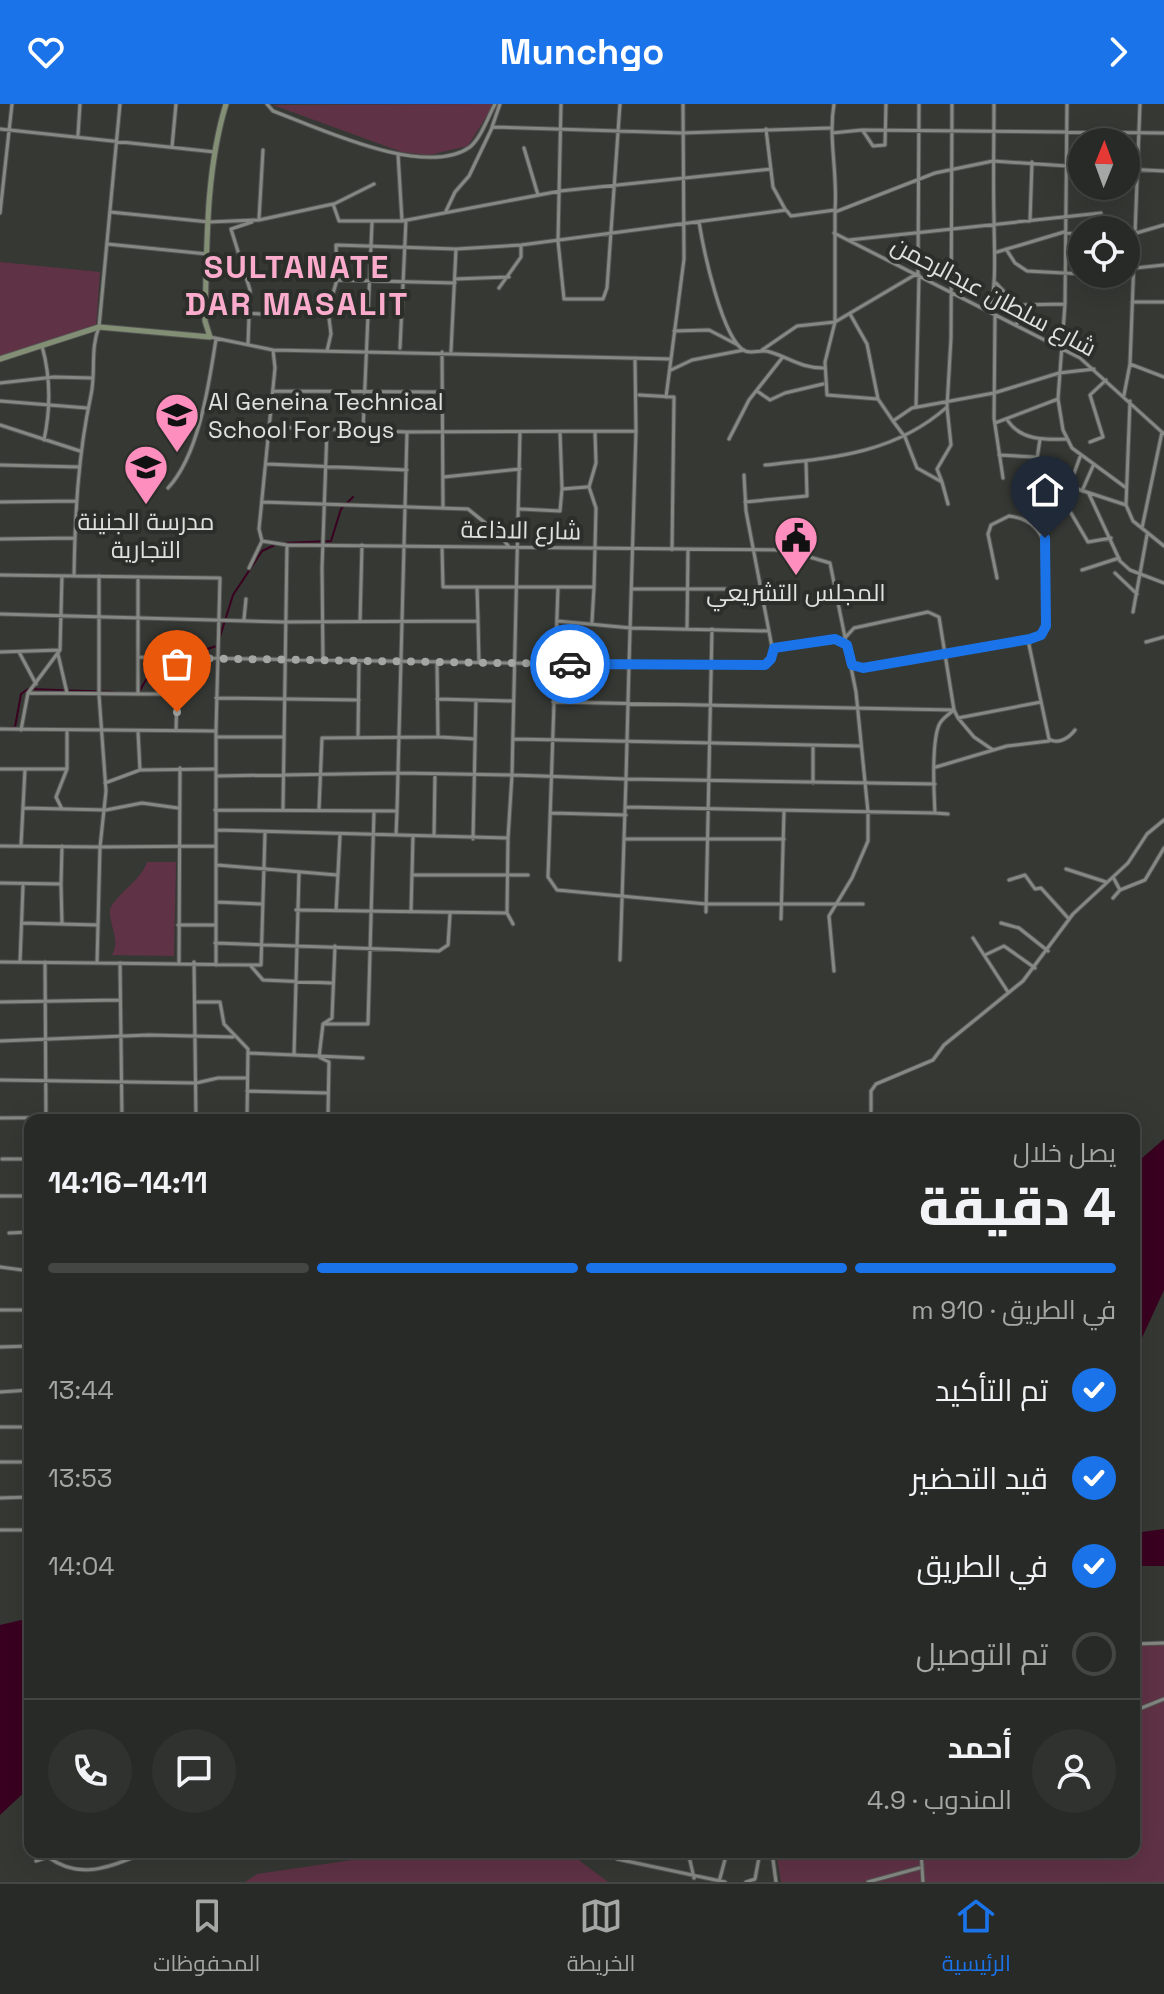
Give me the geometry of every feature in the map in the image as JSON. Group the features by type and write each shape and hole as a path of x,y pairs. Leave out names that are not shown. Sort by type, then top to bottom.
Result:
{"main road":[{"path":"213,338 206,330 205,310 209,222 215,152 226,104"},
{"path":"0,359 99,327 213,338"}],"street":[{"path":"0,213 12,104"},
{"path":"78,135 80,104"},
{"path":"74,576 79,467 93,378 94,340 99,327 120,104"},
{"path":"172,147 176,104"},
{"path":"267,104 273,111 398,154 434,157 466,149 475,141 497,104"},
{"path":"446,211 455,192 469,176 492,127 497,104"},
{"path":"561,104 558,241 564,299 597,301 606,294 620,104"},
{"path":"666,397 684,259 683,104"},
{"path":"834,104 830,130 837,169 835,322 824,368 825,384 827,395 878,399"},
{"path":"862,130 877,148 885,145 886,104"},
{"path":"916,408 919,104"},
{"path":"948,504 937,469 951,445 947,407 952,104"},
{"path":"990,312 996,283 997,252 994,224 994,104"},
{"path":"1067,104 1065,304 1058,399 1066,439 1080,457 1125,487"},
{"path":"1140,104 1140,128"},
{"path":"492,127 682,133 766,129 1066,132"},
{"path":"0,129 215,152"},
{"path":"766,129 773,187 791,216 835,211 953,169 993,161 1067,166"},
{"path":"1140,133 1164,133"},
{"path":"524,148 538,195"},
{"path":"259,220 263,150"},
{"path":"398,154 405,246 400,350"},
{"path":"1030,221 1032,162"},
{"path":"333,204 339,221 404,221 560,191 771,169"},
{"path":"1140,169 1164,171"},
{"path":"231,229 333,204 374,184"},
{"path":"327,351 331,294 337,280 336,245 456,249 521,245 786,210"},
{"path":"110,212 209,222 259,220"},
{"path":"849,240 917,230 1101,213"},
{"path":"226,221 250,290 248,344"},
{"path":"699,222 712,284 739,346"},
{"path":"363,431 372,223"},
{"path":"1140,232 1164,225"},
{"name":"شارع سلطان عبدالرحمن","path":"834,233 919,274 1094,369 1163,433"},
{"path":"997,252 1068,233"},
{"path":"107,244 208,255"},
{"path":"499,288 521,257 521,245"},
{"path":"451,351 456,249"},
{"path":"1006,249 1015,263 1027,271 1051,270 1068,276"},
{"path":"1140,267 1164,265"},
{"path":"762,350 797,326 835,322 919,274"},
{"path":"337,280 403,283 509,277"},
{"path":"996,283 1017,305 1017,326"},
{"path":"1124,395 1130,364 1133,288"},
{"path":"205,310 289,316 301,306 331,294"},
{"path":"1132,302 1164,302"},
{"path":"1017,305 1065,304"},
{"path":"850,314 867,344 878,399 905,437 917,468 942,482"},
{"path":"995,315 995,423 1003,478"},
{"path":"674,331 709,330 744,350"},
{"path":"168,488 180,475 190,456 213,338 273,350 451,351 671,359"},
{"path":"42,346 49,377 50,405 44,440"},
{"path":"249,568 262,541 262,502 274,391 273,350"},
{"path":"671,370 692,360 744,350 762,350 799,366 824,368"},
{"path":"442,352 443,506"},
{"path":"620,960 638,395 635,358"},
{"path":"729,439 757,391 782,358"},
{"path":"1130,364 1164,377"},
{"path":"893,421 916,408 994,393 1059,373 1094,369"},
{"path":"0,383 49,377 93,378"},
{"path":"1090,442 1103,437 1090,395 1106,380"},
{"path":"757,391 770,400 785,393 825,384"},
{"path":"274,391 442,392"},
{"path":"638,395 674,397 672,550"},
{"path":"995,423 1008,421 1058,399"},
{"path":"0,401 87,408"},
{"path":"1130,401 1126,505 1133,521 1164,546"},
{"path":"765,465 871,450 905,437 947,407"},
{"path":"1008,421 1016,431 1040,439 1066,439"},
{"path":"0,425 81,451"},
{"path":"271,427 407,432 636,431"},
{"path":"323,660 322,545 327,430"},
{"path":"396,835 407,432"},
{"path":"513,924 507,913 507,876 517,663 520,432"},
{"path":"520,509 560,511 560,432"},
{"path":"592,622 596,508 589,487 596,463 595,432"},
{"path":"1142,528 1163,433"},
{"path":"1040,439 1034,479 1126,505"},
{"path":"999,455 1037,457"},
{"path":"1080,457 1064,501 1086,541 1111,538"},
{"path":"745,502 807,496 806,461"},
{"path":"267,464 407,470"},
{"path":"0,465 79,467"},
{"path":"1082,491 1093,466"},
{"path":"444,477 520,469"},
{"path":"139,657 711,667 765,665 771,659 774,648 768,631 745,502 744,475"},
{"path":"562,489 589,487"},
{"path":"1089,494 1119,558 1141,574 1164,583"},
{"path":"0,502 76,501"},
{"path":"262,502 443,506 475,512 509,547"},
{"path":"852,665 863,668 1041,635 1046,626 1046,542 1031,522 1009,516 991,525 988,534 997,578"},
{"path":"1133,612 1147,535"},
{"path":"0,539 75,538"},
{"name":"شارع الاذاعة","path":"262,541 287,545 786,550 830,563 843,640"},
{"path":"283,809 283,622 287,545"},
{"path":"360,622 362,545"},
{"path":"442,547 442,586 594,587"},
{"path":"687,629 688,550"},
{"path":"1082,570 1119,558"},
{"path":"1115,573 1137,594"},
{"path":"0,575 220,578 215,769 216,965"},
{"path":"62,576 59,652 67,694"},
{"path":"97,963 100,847 106,810 99,695 99,576"},
{"path":"138,577 138,694"},
{"path":"477,587 479,662"},
{"path":"558,587 548,877 557,890 706,904 863,904"},
{"path":"632,589 761,589"},
{"path":"244,619 246,599"},
{"path":"774,648 843,640 854,628 934,612 939,617 954,710 974,737 994,750"},
{"path":"0,614 321,623 478,621"},
{"path":"557,621 631,628 768,631"},
{"path":"706,912 712,629"},
{"path":"1146,642 1164,637"},
{"path":"1028,639 1051,741"},
{"path":"834,971 829,916 868,841 858,709 852,665 843,640"},
{"path":"0,652 59,652"},
{"path":"19,652 36,684"},
{"path":"21,730 28,693 59,652"},
{"path":"176,731 177,658"},
{"path":"358,735 359,661"},
{"path":"437,662 438,737"},
{"path":"28,693 177,694"},
{"path":"216,698 359,700"},
{"path":"437,699 515,701"},
{"path":"473,839 476,700"},
{"path":"553,702 954,710"},
{"path":"958,718 1041,702"},
{"path":"935,813 940,723 954,710"},
{"path":"0,729 216,731"},
{"path":"936,767 994,750 1065,739 1075,730"},
{"path":"62,809 56,797 67,769 68,731"},
{"path":"138,731 140,770"},
{"path":"319,809 320,739 358,735 475,739"},
{"path":"216,737 284,737"},
{"path":"513,739 860,746"},
{"path":"813,745 813,783"},
{"path":"179,962 180,768"},
{"path":"0,769 67,769"},
{"path":"21,845 25,769"},
{"path":"105,783 140,770 215,769"},
{"path":"216,776 399,773 935,784"},
{"path":"434,836 435,774"},
{"path":"23,808 106,810 142,803 179,808"},
{"path":"626,807 948,814"},
{"path":"215,810 397,811"},
{"path":"323,1024 368,1024 374,811"},
{"path":"781,919 784,811"},
{"path":"551,813 626,815"},
{"path":"871,1111 871,1091 876,1084 926,1065 944,1045 1008,993 1035,968 1069,919 1128,863 1152,829 1164,820"},
{"path":"216,830 508,838"},
{"path":"0,962 261,965 265,832"},
{"path":"336,911 340,833"},
{"path":"411,912 413,836"},
{"path":"625,839 784,839"},
{"path":"0,846 216,846"},
{"path":"62,846 62,924"},
{"path":"1113,898 1120,890 1145,880 1164,848"},
{"path":"216,864 337,875"},
{"path":"1066,869 1106,882"},
{"path":"294,1055 299,873"},
{"path":"413,875 528,875"},
{"path":"1009,880 1025,875 1035,889 1048,893 1069,919"},
{"path":"1113,877 1120,890"},
{"path":"0,883 61,884"},
{"path":"20,962 23,884"},
{"path":"216,902 262,904"},
{"path":"296,910 507,913"},
{"path":"215,943 295,943 445,950 450,914"},
{"path":"22,923 98,925"},
{"path":"1001,923 1019,928 1048,951"},
{"path":"178,925 216,925"},
{"path":"973,938 1008,993"},
{"path":"319,1057 323,1024 332,1018 335,946"},
{"path":"985,955 1004,946 1035,968"},
{"path":"45,962 46,1114"},
{"path":"194,962 196,1114"},
{"path":"120,963 122,1114"},
{"path":"250,965 263,980 333,983"},
{"path":"0,1002 121,1000"},
{"path":"195,1002 220,1002 224,1024 233,1037 244,1043 249,1053 247,1114"},
{"path":"0,1041 233,1037"},
{"path":"249,1053 363,1058"},
{"path":"319,1057 329,1062 328,1114"},
{"path":"0,1080 196,1083 218,1078 247,1078"},
{"path":"247,1091 328,1093"},
{"path":"0,1118 24,1118"},
{"path":"2,1159 24,1159"},
{"path":"0,1196 24,1196"},
{"path":"9,1233 24,1232"},
{"path":"0,1267 24,1270"},
{"path":"0,1310 24,1310"},
{"path":"0,1347 24,1346"},
{"path":"0,1392 24,1390"},
{"path":"0,1427 24,1427"},
{"path":"0,1462 24,1462"},
{"path":"0,1498 24,1497"},
{"path":"0,1530 24,1530"},
{"path":"1140,1644 1164,1643"},
{"path":"1140,1709 1164,1699"},
{"path":"36,1861 45,1858"},
{"path":"50,1858 69,1870 98,1870 131,1858"},
{"path":"617,1858 721,1882 726,1858"},
{"path":"689,1858 694,1878"},
{"path":"746,1882 755,1879 759,1858"},
{"path":"773,1858 776,1882"},
{"path":"920,1858 923,1882"},
{"path":"868,1882 919,1868"}],"shaded area":[{"path":"494,104 468,146 429,155 402,152 273,105"},
{"path":"0,262 100,272 96,327 0,357"},
{"path":"147,862 176,862 174,956 112,955 115,938 110,909 140,875"},
{"path":"1164,1139 1164,1290 1140,1342 1140,1160"},
{"path":"1164,1529 1164,1566 1140,1566 1140,1532"},
{"path":"24,1619 24,1793 0,1815 0,1625"},
{"path":"1164,1642 1164,1882 781,1882 777,1858 1140,1858 1140,1643"},
{"path":"365,1858 579,1858 608,1882 245,1882 257,1874"}],"waterway":[{"path":"283,543 331,541 341,509 353,497"},
{"path":"181,657 217,646 233,595 262,551 277,544"},
{"path":"139,692 150,673 175,659"},
{"path":"7,728 15,727 21,694 28,689 115,692"}],"way so far":[{"path":"177,712 177,658 217,656 283,660 570,664"}],"place":[{"name":"Al Geneina Technical School For Boys","path":"177,454"},
{"name":"مدرسة الجنينة التجارية","path":"146,506"},
{"name":"المجلس التشريعي","path":"796,577"}],"district":[{"name":"SULTANATE DAR MASALIT","path":"297,286"}],"route":[{"path":"570,664 765,665 771,659 774,648 835,639 843,640 847,645 852,665 863,668 1030,639 1041,635 1046,626 1045,538"}]}
